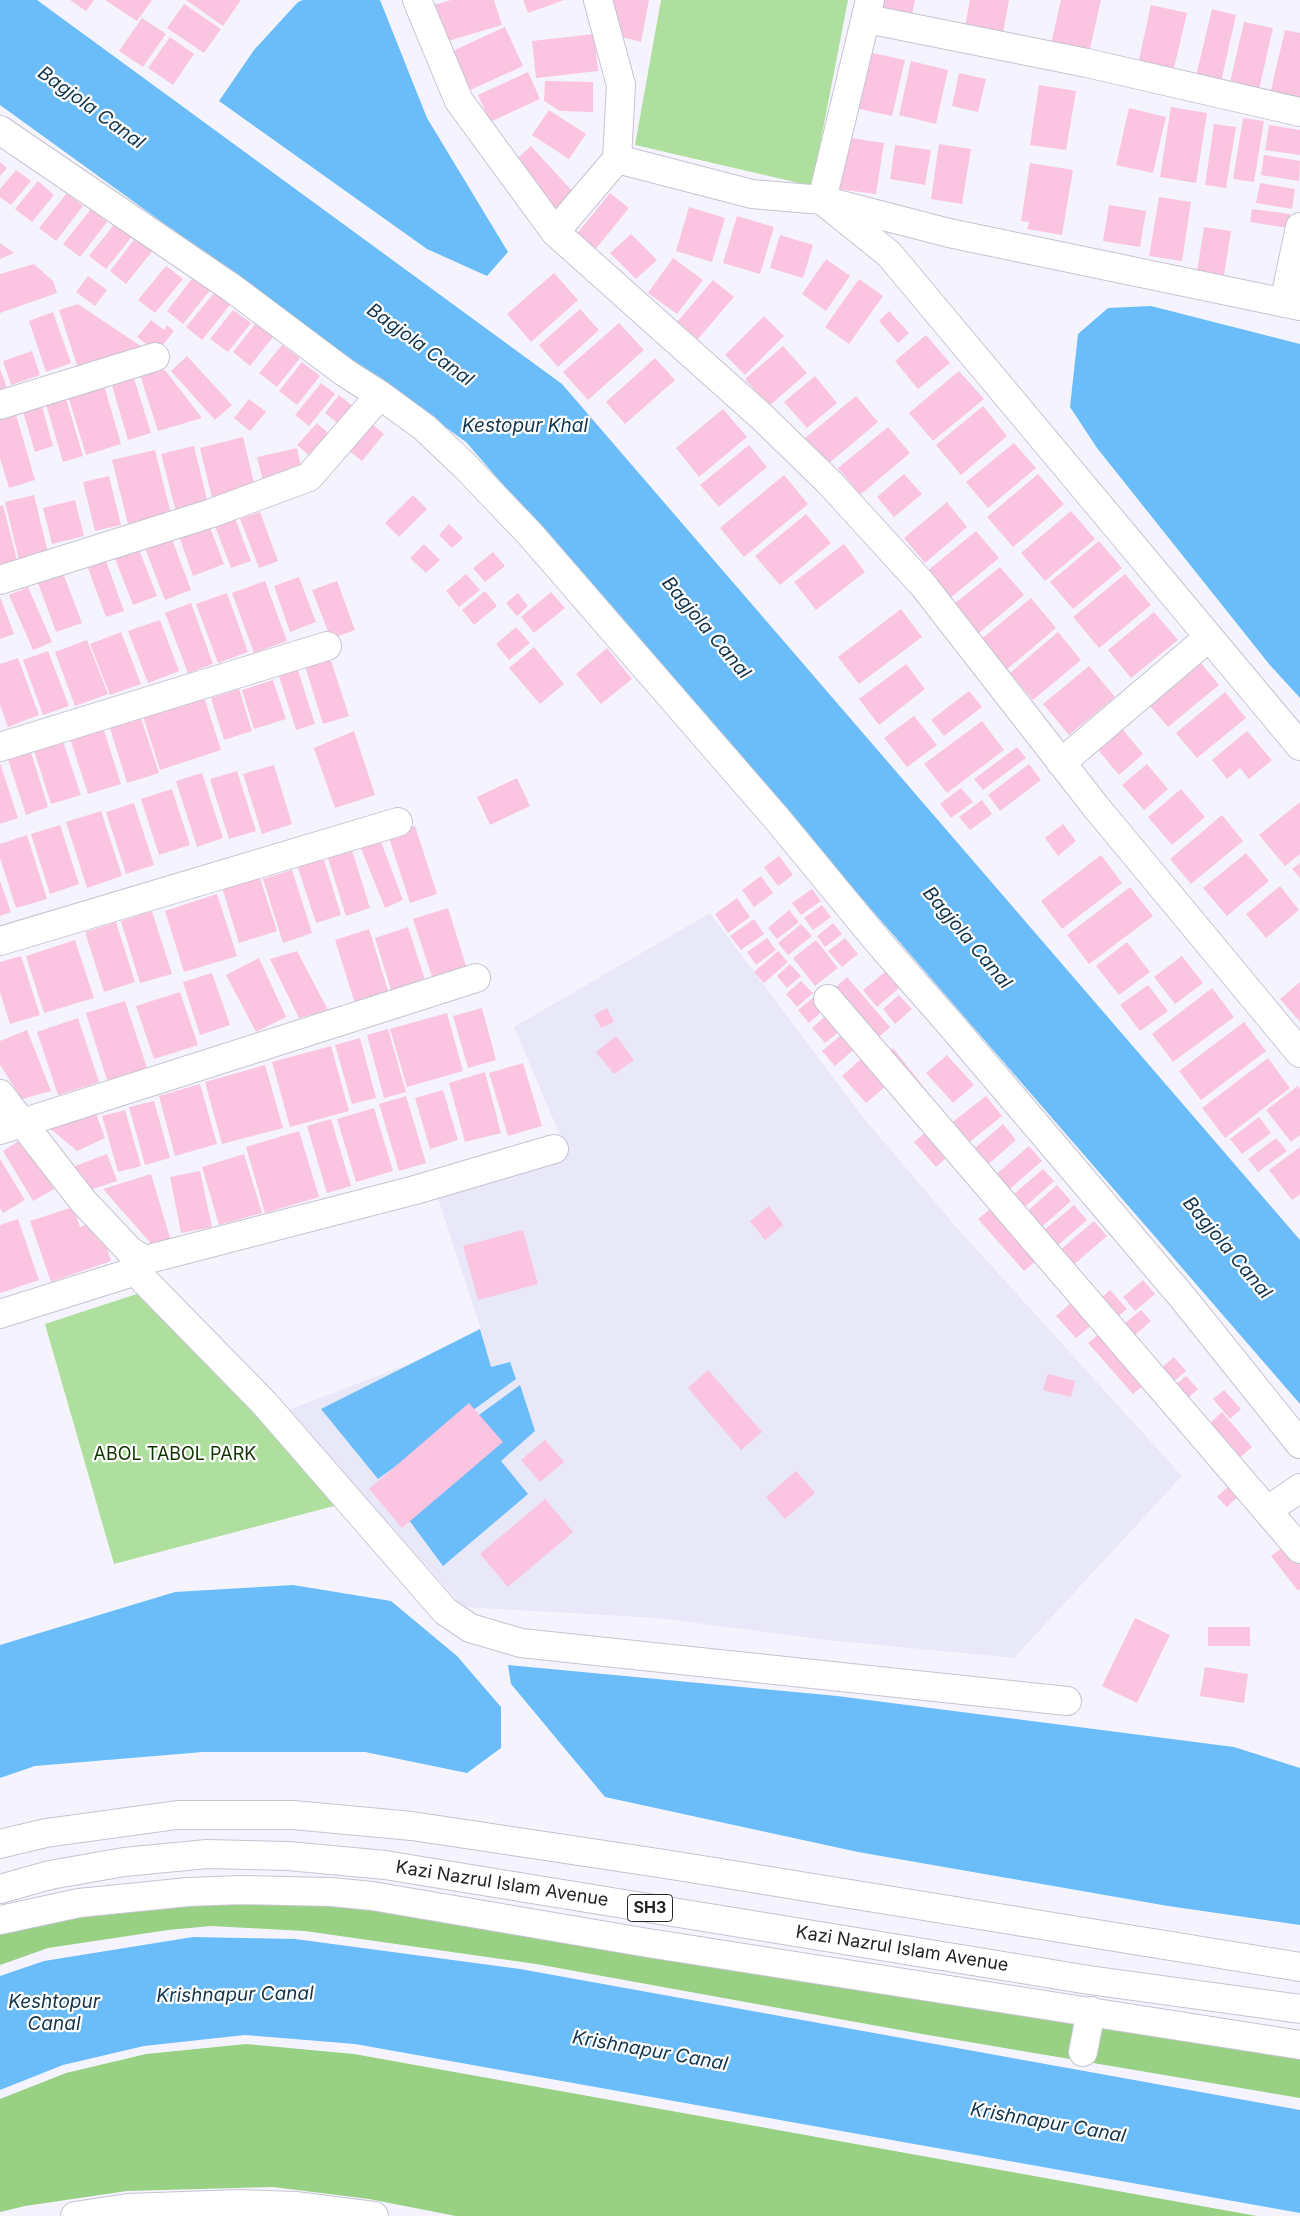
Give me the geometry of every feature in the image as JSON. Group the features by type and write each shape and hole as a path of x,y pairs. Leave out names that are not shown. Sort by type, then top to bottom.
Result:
{"street":[{"path":"417,0 460,101 555,232 761,416 830,483 923,585 1061,763 1300,1053"},
{"path":"555,232 617,159 621,85 598,0"},
{"path":"822,200 869,10 1300,112"},
{"path":"0,130 232,288 344,372 380,395 425,428 530,534 778,820 881,946 952,1026 1183,1298 1300,1444"},
{"path":"617,159 752,194 822,200 949,233 1292,305 1300,227"},
{"path":"822,200 889,254 1300,746"},
{"path":"0,405 155,357"},
{"path":"0,580 212,513 309,477 380,395"},
{"path":"1061,763 1209,637"},
{"path":"0,747 326,646"},
{"path":"0,941 398,822"},
{"path":"12,1126 476,978"},
{"path":"828,999 1300,1549"},
{"path":"0,1094 12,1126 130,1251 140,1265 265,1404 445,1611 470,1628 521,1643 1067,1700"},
{"path":"0,1314 140,1265 415,1190 554,1149"},
{"path":"1268,1510 1300,1488"},
{"path":"0,1844 46,1833 176,1815 293,1815 412,1826 665,1864 1300,1967"},
{"name":"Kazi Nazrul Islam Avenue","path":"0,1889 50,1875 124,1862 207,1854 288,1856 385,1865 1089,1980 1300,2009"},
{"path":"0,1920 79,1904 188,1892 241,1890 330,1892 372,1896 648,1943 1300,2045"},
{"path":"1083,2052 1091,2011"},
{"path":"75,2216 128,2208 230,2204 296,2206 367,2215"}],"shaded area":[{"path":"710,913 861,1115 959,1230 1182,1476 1014,1658 828,1640 657,1618 463,1607 288,1410 483,1336 436,1192 568,1154 514,1027"}],"green space":[{"path":"661,0 848,0 812,186 635,145"},
{"name":"ABOL TABOL PARK","path":"152,1289 334,1506 114,1564 45,1324"},
{"path":"255,1884 1300,2041 1300,2098 922,2034 536,1964 305,1931 211,1926 168,1930 48,1948 0,1965 0,1912"},
{"path":"246,2044 354,2054 1257,2216 456,2216 369,2199 273,2187 127,2191 25,2206 0,2212 0,2099 66,2073 146,2054"}],"water":[{"name":"Kestopur Khal","path":"0,0 37,0 562,384 1300,1240 1300,1404 466,442 0,105"},
{"path":"303,0 380,0 427,118 508,252 487,276 427,249 219,101 254,50 298,2"},
{"path":"1151,306 1300,344 1300,698 1269,664 1097,448 1070,407 1078,334 1108,308"},
{"path":"480,1329 491,1367 510,1362 516,1379 378,1479 321,1409"},
{"path":"520,1385 535,1431 501,1461 528,1494 443,1566 383,1485"},
{"path":"293,1585 391,1601 457,1656 501,1707 501,1748 467,1773 365,1752 203,1752 35,1766 0,1778 0,1645 175,1592"},
{"path":"508,1665 837,1696 1234,1747 1300,1768 1300,1925 1168,1906 858,1852 605,1797 511,1684"},
{"name":"Keshtopur Canal","path":"193,1937 295,1939 520,1969 1300,2110 1300,2213 355,2044 245,2035 144,2046 63,2065 0,2090 0,1976 44,1961"}],"building":[{"path":"70,0 94,0 86,11"},
{"path":"105,0 152,0 137,21"},
{"path":"186,0 241,0 223,26"},
{"path":"451,0 494,0 502,25 441,43 430,6"},
{"path":"523,0 564,0 528,13"},
{"path":"613,0 649,0 641,42 622,37"},
{"path":"878,0 915,0 910,23 875,15"},
{"path":"970,0 1009,0 1002,39 964,32"},
{"path":"1061,0 1101,0 1088,57 1050,48"},
{"path":"184,4 221,29 204,53 167,28"},
{"path":"1151,5 1187,13 1173,72 1138,64"},
{"path":"1212,9 1236,15 1221,82 1196,76"},
{"path":"142,18 166,34 143,67 119,51"},
{"path":"1244,22 1273,28 1258,94 1229,87"},
{"path":"505,27 523,66 468,91 450,52"},
{"path":"1285,30 1300,33 1300,101 1270,94"},
{"path":"594,34 598,71 536,78 532,41"},
{"path":"170,37 194,54 173,85 148,68"},
{"path":"868,52 905,60 892,116 855,108"},
{"path":"911,61 948,70 936,124 899,115"},
{"path":"528,72 540,99 490,122 478,95"},
{"path":"959,73 986,79 978,112 952,106"},
{"path":"545,81 593,82 593,112 560,111 544,101"},
{"path":"1039,85 1076,91 1066,150 1030,145"},
{"path":"1171,107 1207,113 1196,183 1160,177"},
{"path":"1129,108 1166,117 1153,173 1116,165"},
{"path":"549,110 586,134 569,159 532,135"},
{"path":"1243,118 1264,121 1254,182 1233,179"},
{"path":"1214,124 1236,127 1226,188 1205,185"},
{"path":"1269,125 1300,130 1300,155 1265,150"},
{"path":"845,137 884,143 876,194 837,189"},
{"path":"939,144 971,149 962,204 931,199"},
{"path":"895,145 931,150 925,185 890,179"},
{"path":"531,146 574,193 553,213 509,166"},
{"path":"1264,155 1300,161 1299,181 1261,175"},
{"path":"0,162 7,168 0,176"},
{"path":"1030,163 1073,170 1062,235 1027,229 1029,222 1021,221"},
{"path":"16,170 31,181 11,205 0,197 0,189"},
{"path":"38,181 54,195 32,222 15,209"},
{"path":"1260,183 1295,189 1292,209 1256,203"},
{"path":"67,193 83,206 56,241 39,228"},
{"path":"610,193 629,208 590,256 571,241"},
{"path":"1159,197 1191,202 1182,261 1149,256"},
{"path":"1109,205 1146,211 1140,247 1103,241"},
{"path":"689,207 725,218 712,262 676,251"},
{"path":"91,209 107,222 80,257 63,244"},
{"path":"1252,209 1290,214 1288,228 1250,222"},
{"path":"737,216 774,227 760,274 723,263"},
{"path":"117,221 134,234 106,269 89,256"},
{"path":"1204,227 1231,231 1224,275 1197,271"},
{"path":"631,234 657,260 636,279 610,253"},
{"path":"780,235 813,245 803,278 770,268"},
{"path":"137,236 154,249 126,284 110,271"},
{"path":"0,243 14,253 0,259"},
{"path":"673,258 703,280 677,314 648,293"},
{"path":"826,259 850,276 826,311 802,294"},
{"path":"34,264 53,281 57,293 0,313 0,274"},
{"path":"166,266 183,279 155,313 138,300"},
{"path":"554,273 578,300 531,342 507,314"},
{"path":"88,276 107,290 95,306 76,292"},
{"path":"194,276 211,289 183,324 167,311"},
{"path":"859,279 883,296 849,344 825,327"},
{"path":"713,280 734,297 698,339 677,322"},
{"path":"214,293 230,305 202,340 186,327"},
{"path":"78,304 142,347 78,368 59,310"},
{"path":"580,309 599,330 558,367 539,345"},
{"path":"233,310 251,323 228,352 210,339"},
{"path":"889,311 909,333 898,343 879,321"},
{"path":"53,312 71,363 46,372 29,321"},
{"path":"764,316 784,336 745,375 725,355"},
{"path":"151,320 164,330 167,325 174,331 157,352 137,337"},
{"path":"256,323 273,337 250,366 233,352"},
{"path":"619,323 644,350 588,400 563,372"},
{"path":"926,335 950,363 918,389 895,361"},
{"path":"282,345 300,358 277,387 259,373"},
{"path":"783,346 807,373 769,406 745,379"},
{"path":"32,351 40,375 11,385 3,361"},
{"path":"187,356 232,405 215,420 171,371"},
{"path":"655,358 675,380 625,424 606,402"},
{"path":"302,362 320,376 297,405 279,391"},
{"path":"0,369 8,390 0,393"},
{"path":"165,370 202,418 158,431 139,372"},
{"path":"959,371 984,399 933,441 909,413"},
{"path":"133,375 151,433 128,440 111,382"},
{"path":"815,376 837,403 807,428 784,402"},
{"path":"321,383 335,394 309,426 295,415"},
{"path":"104,385 121,444 86,455 68,396"},
{"path":"65,395 83,456 63,462 45,401"},
{"path":"339,395 355,408 341,426 325,413"},
{"path":"856,396 878,422 828,464 805,438"},
{"path":"249,399 266,412 250,431 234,418"},
{"path":"41,403 53,446 35,452 22,408"},
{"path":"983,406 1007,436 961,475 936,445"},
{"path":"723,409 747,437 699,477 676,448"},
{"path":"15,411 35,480 9,488 0,458 0,416"},
{"path":"366,419 384,434 362,461 344,447"},
{"path":"317,423 336,440 317,462 297,445"},
{"path":"888,427 910,453 860,495 838,468"},
{"path":"243,437 256,491 213,502 200,448"},
{"path":"1014,443 1036,468 988,508 966,482"},
{"path":"749,445 767,467 719,507 700,485"},
{"path":"194,446 208,504 176,512 161,454"},
{"path":"297,448 302,472 263,481 257,457"},
{"path":"155,450 171,514 128,524 112,460"},
{"path":"904,474 922,494 894,517 877,497"},
{"path":"1038,474 1064,504 1013,547 987,517"},
{"path":"784,475 808,504 744,557 720,528"},
{"path":"109,476 121,525 95,531 83,482"},
{"path":"34,495 48,553 19,560 5,502"},
{"path":"413,495 427,509 399,537 385,523"},
{"path":"75,500 84,536 52,544 43,508"},
{"path":"947,502 967,527 925,563 904,538"},
{"path":"3,505 18,564 0,568 0,506"},
{"path":"1071,511 1095,539 1045,581 1021,553"},
{"path":"260,512 278,561 259,568 240,519"},
{"path":"806,514 831,543 780,585 755,556"},
{"path":"235,518 251,561 231,568 215,526"},
{"path":"449,524 463,538 452,548 439,535"},
{"path":"209,525 224,564 193,576 179,536"},
{"path":"976,531 999,558 949,599 926,572"},
{"path":"172,539 191,590 165,600 145,548"},
{"path":"1099,541 1122,568 1073,609 1050,582"},
{"path":"424,544 440,560 426,573 410,558"},
{"path":"844,544 865,572 816,610 794,582"},
{"path":"138,547 157,596 133,605 114,556"},
{"path":"493,552 505,566 485,582 473,568"},
{"path":"106,561 124,611 106,617 88,568"},
{"path":"1000,567 1024,595 979,633 954,604"},
{"path":"63,573 82,623 56,632 38,583"},
{"path":"466,574 480,590 459,607 446,591"},
{"path":"1125,574 1151,605 1099,648 1073,617"},
{"path":"299,577 316,622 290,632 274,586"},
{"path":"265,581 287,641 254,653 232,593"},
{"path":"337,581 355,630 331,639 312,590"},
{"path":"28,587 52,642 33,650 9,595"},
{"path":"485,591 497,606 474,625 462,610"},
{"path":"551,592 565,608 534,633 521,617"},
{"path":"227,593 248,652 218,663 196,604"},
{"path":"518,593 528,606 517,616 506,603"},
{"path":"0,597 14,634 0,639"},
{"path":"1031,598 1056,628 1005,671 979,641"},
{"path":"191,603 213,664 188,673 165,613"},
{"path":"901,609 922,637 859,684 838,657"},
{"path":"1154,612 1178,640 1131,678 1108,650"},
{"path":"160,620 179,671 148,683 128,631"},
{"path":"516,627 530,643 509,660 496,644"},
{"path":"121,632 141,684 110,695 90,644"},
{"path":"1058,632 1081,660 1033,700 1010,673"},
{"path":"87,640 108,694 75,706 55,652"},
{"path":"534,647 564,684 540,704 509,668"},
{"path":"607,648 632,679 601,704 576,674"},
{"path":"48,651 69,706 43,715 23,660"},
{"path":"1196,657 1219,685 1168,727 1145,700"},
{"path":"18,658 39,715 8,727 0,705 0,664"},
{"path":"330,658 349,716 323,724 305,666"},
{"path":"296,664 315,724 296,730 277,670"},
{"path":"906,664 925,689 879,725 859,699"},
{"path":"1089,666 1115,697 1069,735 1043,704"},
{"path":"273,680 286,719 254,729 242,690"},
{"path":"239,689 252,731 224,740 211,698"},
{"path":"969,691 982,707 944,736 931,720"},
{"path":"1225,692 1246,718 1197,758 1176,733"},
{"path":"203,694 221,750 160,770 142,713"},
{"path":"139,712 159,773 127,783 108,722"},
{"path":"914,716 937,745 907,767 884,738"},
{"path":"101,721 121,784 88,794 68,732"},
{"path":"982,721 1004,750 947,793 924,764"},
{"path":"1119,725 1143,754 1119,775 1094,745"},
{"path":"354,731 375,795 335,808 314,748"},
{"path":"1247,731 1272,760 1249,779 1240,768 1227,779 1212,760"},
{"path":"62,738 81,795 51,804 33,747"},
{"path":"29,746 48,807 26,815 6,753"},
{"path":"1017,747 1026,758 983,790 974,779"},
{"path":"0,763 18,818 0,824"},
{"path":"1029,764 1041,780 1000,811 988,795"},
{"path":"1147,764 1168,789 1144,810 1122,785"},
{"path":"274,765 292,824 262,834 243,774"},
{"path":"237,771 256,831 229,839 210,779"},
{"path":"202,773 223,838 197,847 176,781"},
{"path":"517,778 530,806 490,825 477,797"},
{"path":"961,788 973,802 951,818 940,804"},
{"path":"172,789 190,845 159,855 141,799"},
{"path":"1181,789 1205,817 1172,845 1148,817"},
{"path":"982,800 992,814 970,830 959,817"},
{"path":"1300,802 1300,854 1285,866 1259,835"},
{"path":"134,803 154,865 126,874 106,812"},
{"path":"101,811 122,876 87,888 66,822"},
{"path":"1222,815 1243,841 1191,884 1170,859"},
{"path":"1063,824 1076,841 1058,856 1045,838"},
{"path":"60,825 79,884 50,894 31,834"},
{"path":"415,826 437,894 410,903 388,835"},
{"path":"27,835 47,899 16,908 0,858 0,844"},
{"path":"380,839 403,900 385,908 360,846"},
{"path":"351,847 370,908 346,916 327,855"},
{"path":"1246,853 1269,881 1227,916 1203,888"},
{"path":"1101,855 1122,883 1062,929 1041,901"},
{"path":"779,856 793,875 778,886 764,867"},
{"path":"323,857 341,915 316,923 297,865"},
{"path":"1300,863 1300,878 1292,869"},
{"path":"292,870 312,933 283,943 263,879"},
{"path":"259,875 277,931 239,943 222,887"},
{"path":"761,876 773,893 754,907 742,890"},
{"path":"0,881 11,912 0,916"},
{"path":"1280,886 1299,910 1266,938 1246,914"},
{"path":"1130,887 1153,916 1089,964 1067,935"},
{"path":"812,889 821,901 801,915 792,903"},
{"path":"217,894 237,956 184,972 165,911"},
{"path":"737,898 750,917 728,933 715,914"},
{"path":"822,905 831,917 813,930 804,918"},
{"path":"448,908 467,969 433,980 413,919"},
{"path":"789,910 799,922 777,939 768,928"},
{"path":"152,911 172,974 140,983 121,921"},
{"path":"754,919 764,934 741,950 730,936"},
{"path":"116,922 135,982 104,992 85,932"},
{"path":"833,923 842,934 825,947 817,936"},
{"path":"801,924 812,936 788,955 778,943"},
{"path":"408,927 426,983 392,993 375,938"},
{"path":"369,929 390,997 356,1007 335,940"},
{"path":"767,938 776,950 756,965 747,952"},
{"path":"845,938 858,954 842,967 828,951"},
{"path":"75,940 94,998 44,1013 26,956"},
{"path":"816,940 838,968 815,986 793,958"},
{"path":"1127,942 1150,972 1119,995 1096,966"},
{"path":"297,951 328,1010 299,1018 270,959"},
{"path":"778,951 788,962 764,983 754,972"},
{"path":"21,956 40,1015 10,1024 0,992 0,962"},
{"path":"1182,956 1203,983 1175,1004 1154,977"},
{"path":"259,958 286,1017 256,1032 226,975"},
{"path":"790,964 801,976 787,988 777,976"},
{"path":"885,972 899,988 877,1007 863,990"},
{"path":"212,973 230,1025 200,1035 183,982"},
{"path":"847,977 890,1027 873,1042 830,992"},
{"path":"801,981 813,993 797,1007 786,994"},
{"path":"1300,982 1300,1022 1280,999"},
{"path":"1148,985 1168,1011 1140,1031 1120,1005"},
{"path":"1212,988 1234,1017 1173,1062 1152,1034"},
{"path":"180,992 198,1045 154,1059 136,1006"},
{"path":"899,995 912,1009 895,1024 883,1009"},
{"path":"814,997 825,1009 809,1023 798,1010"},
{"path":"125,1001 147,1068 107,1080 86,1013"},
{"path":"482,1008 496,1060 468,1068 453,1016"},
{"path":"607,1008 614,1022 601,1028 594,1015"},
{"path":"830,1012 844,1028 825,1043 812,1028"},
{"path":"447,1013 463,1071 407,1087 390,1029"},
{"path":"78,1018 99,1082 58,1095 37,1032"},
{"path":"1244,1022 1266,1051 1201,1100 1179,1071"},
{"path":"388,1029 406,1092 384,1098 367,1035"},
{"path":"27,1030 51,1091 22,1099 0,1065 0,1041"},
{"path":"847,1030 860,1044 835,1066 822,1051"},
{"path":"616,1036 634,1060 614,1074 596,1052"},
{"path":"360,1038 376,1098 352,1104 335,1045"},
{"path":"331,1046 349,1111 290,1127 272,1062"},
{"path":"893,1048 934,1100 926,1106 885,1055"},
{"path":"869,1052 893,1080 866,1103 842,1076"},
{"path":"947,1055 974,1085 953,1103 926,1073"},
{"path":"1268,1058 1290,1088 1225,1138 1202,1108"},
{"path":"523,1063 542,1126 508,1136 489,1073"},
{"path":"265,1065 283,1128 222,1144 205,1082"},
{"path":"485,1072 501,1133 465,1142 449,1083"},
{"path":"200,1084 217,1144 175,1156 159,1096"},
{"path":"1298,1086 1300,1089 1300,1135 1291,1142 1266,1110"},
{"path":"443,1090 458,1140 430,1149 415,1098"},
{"path":"406,1096 426,1163 399,1171 379,1104"},
{"path":"986,1096 1002,1116 962,1148 946,1127"},
{"path":"154,1101 170,1158 145,1165 129,1107"},
{"path":"94,1108 105,1138 77,1151 47,1126"},
{"path":"374,1108 393,1171 356,1182 337,1119"},
{"path":"125,1110 141,1166 118,1172 102,1116"},
{"path":"1259,1117 1271,1133 1242,1154 1230,1139"},
{"path":"331,1119 351,1186 327,1193 307,1126"},
{"path":"1003,1124 1016,1140 983,1169 969,1153"},
{"path":"934,1125 955,1150 936,1167 914,1142"},
{"path":"299,1131 319,1197 265,1213 246,1147"},
{"path":"23,1138 54,1189 33,1201 3,1151"},
{"path":"1276,1138 1287,1151 1258,1172 1248,1159"},
{"path":"1029,1146 1042,1161 1005,1193 992,1178"},
{"path":"1300,1147 1300,1194 1292,1200 1269,1170"},
{"path":"107,1154 117,1181 84,1192 75,1166"},
{"path":"244,1154 262,1213 219,1225 202,1167"},
{"path":"0,1159 25,1200 3,1213 0,1208"},
{"path":"1043,1169 1054,1181 1018,1213 1007,1200"},
{"path":"200,1171 212,1227 181,1233 170,1177"},
{"path":"151,1174 171,1241 154,1247 103,1189"},
{"path":"1057,1185 1071,1201 1037,1231 1023,1215"},
{"path":"1000,1201 1045,1253 1024,1271 978,1219"},
{"path":"1074,1205 1087,1220 1056,1247 1042,1232"},
{"path":"769,1206 783,1225 765,1240 750,1221"},
{"path":"73,1207 80,1227 93,1222 99,1241 104,1239 111,1261 51,1282 30,1221"},
{"path":"18,1219 39,1280 0,1293 0,1225"},
{"path":"1094,1221 1107,1236 1072,1266 1059,1251"},
{"path":"523,1230 538,1284 478,1300 463,1246"},
{"path":"1143,1280 1155,1294 1135,1311 1123,1297"},
{"path":"1110,1290 1127,1309 1116,1318 1100,1299"},
{"path":"1074,1300 1094,1323 1076,1338 1056,1316"},
{"path":"1141,1310 1151,1321 1129,1340 1119,1328"},
{"path":"1105,1329 1150,1380 1133,1394 1088,1343"},
{"path":"1174,1357 1186,1371 1166,1388 1154,1374"},
{"path":"708,1370 762,1432 741,1450 688,1388"},
{"path":"1048,1374 1075,1381 1071,1397 1043,1390"},
{"path":"1186,1376 1198,1389 1181,1404 1169,1390"},
{"path":"1224,1390 1241,1409 1230,1419 1213,1399"},
{"path":"469,1403 503,1442 402,1528 369,1489"},
{"path":"1222,1412 1252,1447 1235,1462 1205,1428"},
{"path":"545,1440 564,1462 540,1482 521,1460"},
{"path":"796,1471 815,1493 785,1519 766,1497"},
{"path":"1235,1480 1245,1490 1227,1507 1217,1497"},
{"path":"545,1499 573,1532 508,1587 480,1554"},
{"path":"1289,1543 1300,1557 1300,1589 1298,1591 1271,1556"},
{"path":"1135,1618 1170,1635 1137,1703 1102,1686"},
{"path":"1208,1627 1250,1627 1250,1646 1208,1646"},
{"path":"1205,1667 1248,1674 1244,1703 1200,1696"}],"water label":[{"name":"Bagjola Canal","path":"91,108"},
{"name":"Bagjola Canal","path":"420,345"},
{"name":"Bagjola Canal","path":"706,628"},
{"name":"Bagjola Canal","path":"967,938"},
{"name":"Bagjola Canal","path":"1227,1248"},
{"name":"Krishnapur Canal","path":"235,1995"},
{"name":"Krishnapur Canal","path":"650,2051"},
{"name":"Krishnapur Canal","path":"1048,2123"}]}
